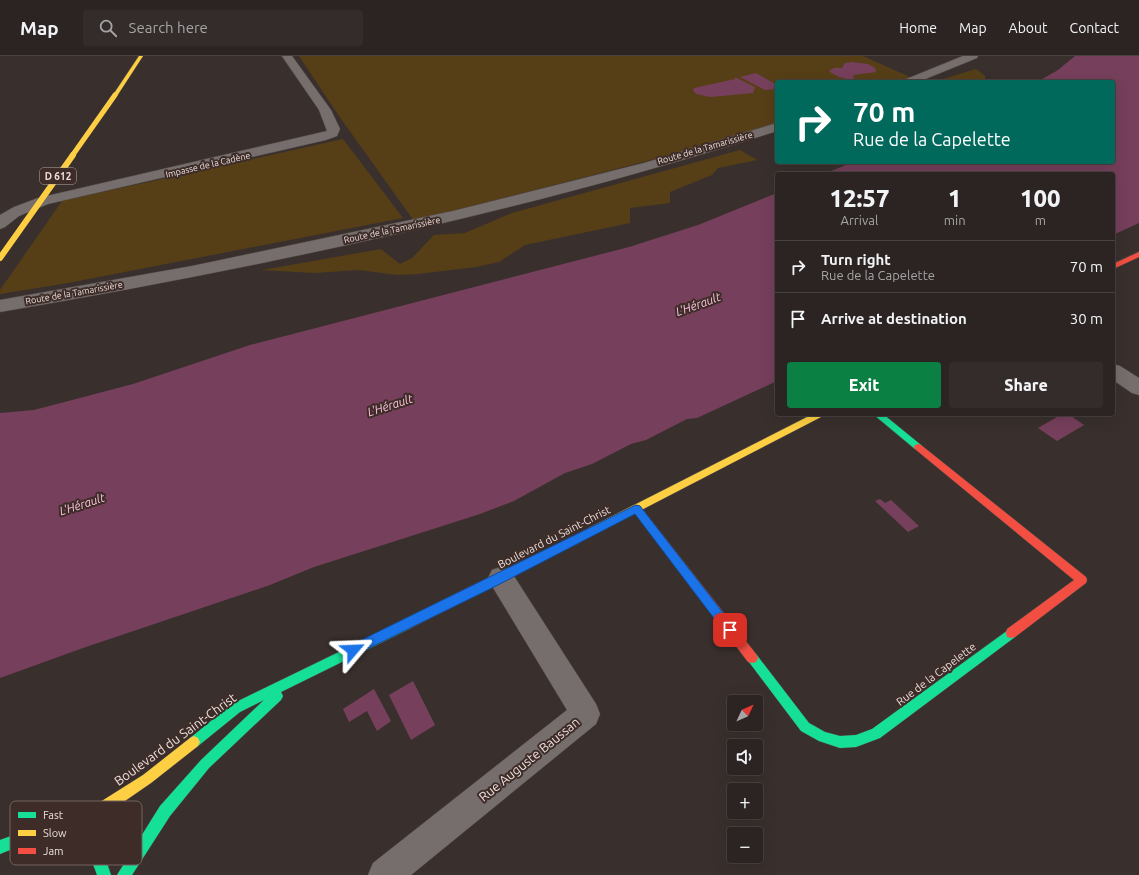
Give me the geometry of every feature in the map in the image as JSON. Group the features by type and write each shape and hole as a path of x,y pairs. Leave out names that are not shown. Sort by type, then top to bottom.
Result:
{"main road":[{"name":"D 612","path":"0,258 141,56"},
{"path":"1115,266 1139,254"},
{"name":"Boulevard du Saint-Christ","path":"113,801 147,779 236,708 501,578 816,416"},
{"name":"Rue de la Capelette","path":"636,509 805,727 822,738 843,743 861,742 876,734 1082,580 879,416"},
{"name":"Boulevard du Saint-Christ","path":"142,847 165,812 205,764 297,677"},
{"path":"0,847 10,841"},
{"path":"102,865 104,875"},
{"name":"Boulevard du Saint-Christ","path":"124,875 131,865"}],"street":[{"name":"Impasse de la Cadène","path":"0,224 19,210 43,201 326,136 332,133 334,129 325,110 287,56"},
{"path":"913,80 973,56"},
{"name":"Route de la Tamarissière","path":"0,306 154,278 441,220 599,179 775,127"},
{"path":"1115,372 1139,388"},
{"name":"Rue Auguste Baussan","path":"385,875 586,714 501,578"}],"shaded area":[{"path":"299,56 863,56 912,78 906,80 775,80 775,125 733,139 414,221 339,116"},
{"path":"976,69 985,76 985,80 940,80"},
{"path":"343,139 403,218 68,283 0,294 0,290 62,201"},
{"path":"740,150 757,160 718,168 712,175 670,192 670,203 630,208 630,223 525,245 499,262 476,267 397,275 359,270 314,273 262,270 381,249 400,264 412,258 434,235 465,233 512,213"}],"water":[{"path":"1075,56 1139,56 1139,223 1115,234 1115,172 829,172 848,164 1115,164 1115,80 1040,80 1058,70"},
{"path":"852,62 868,64 875,68 876,72 854,75 853,79 847,79 829,71 834,68 842,68 845,63"},
{"path":"756,73 775,84 775,89 765,90 740,77"},
{"path":"735,77 755,87 753,93 710,97 696,94 693,90 694,88 735,79"},
{"name":"L'Hérault","path":"775,194 775,382 697,418 687,419 646,440 631,444 592,464 565,473 514,501 480,514 314,567 270,585 83,648 0,678 0,413 34,410 133,384 250,345 629,247 698,225"},
{"path":"1059,416 1071,416 1084,425 1057,441 1038,428"},
{"path":"880,499 885,503 891,500 919,526 908,532 875,501"},
{"path":"413,681 435,725 411,740 389,695"},
{"path":"374,689 391,721 377,731 367,711 349,722 343,709"}],"traffic: fast":[{"path":"879,416 918,447"},
{"path":"194,742 236,708 407,624"},
{"path":"752,658 805,727 823,737 840,742 856,741 876,734 1011,633"},
{"path":"142,847 165,811 205,764 277,696"},
{"path":"0,847 10,843"},
{"path":"101,865 104,875"},
{"path":"124,875 130,865"}],"traffic: slow":[{"path":"115,95 141,56"},
{"path":"0,258 115,95"},
{"path":"592,531 816,416"},
{"path":"113,801 147,779 194,742"}],"traffic: jam":[{"path":"1115,266 1139,254"},
{"path":"918,447 1082,580 1011,633"},
{"path":"637,509 752,658"},
{"path":"407,624 592,531"}],"route":[{"path":"353,650 491,583 636,509 730,630"}]}
